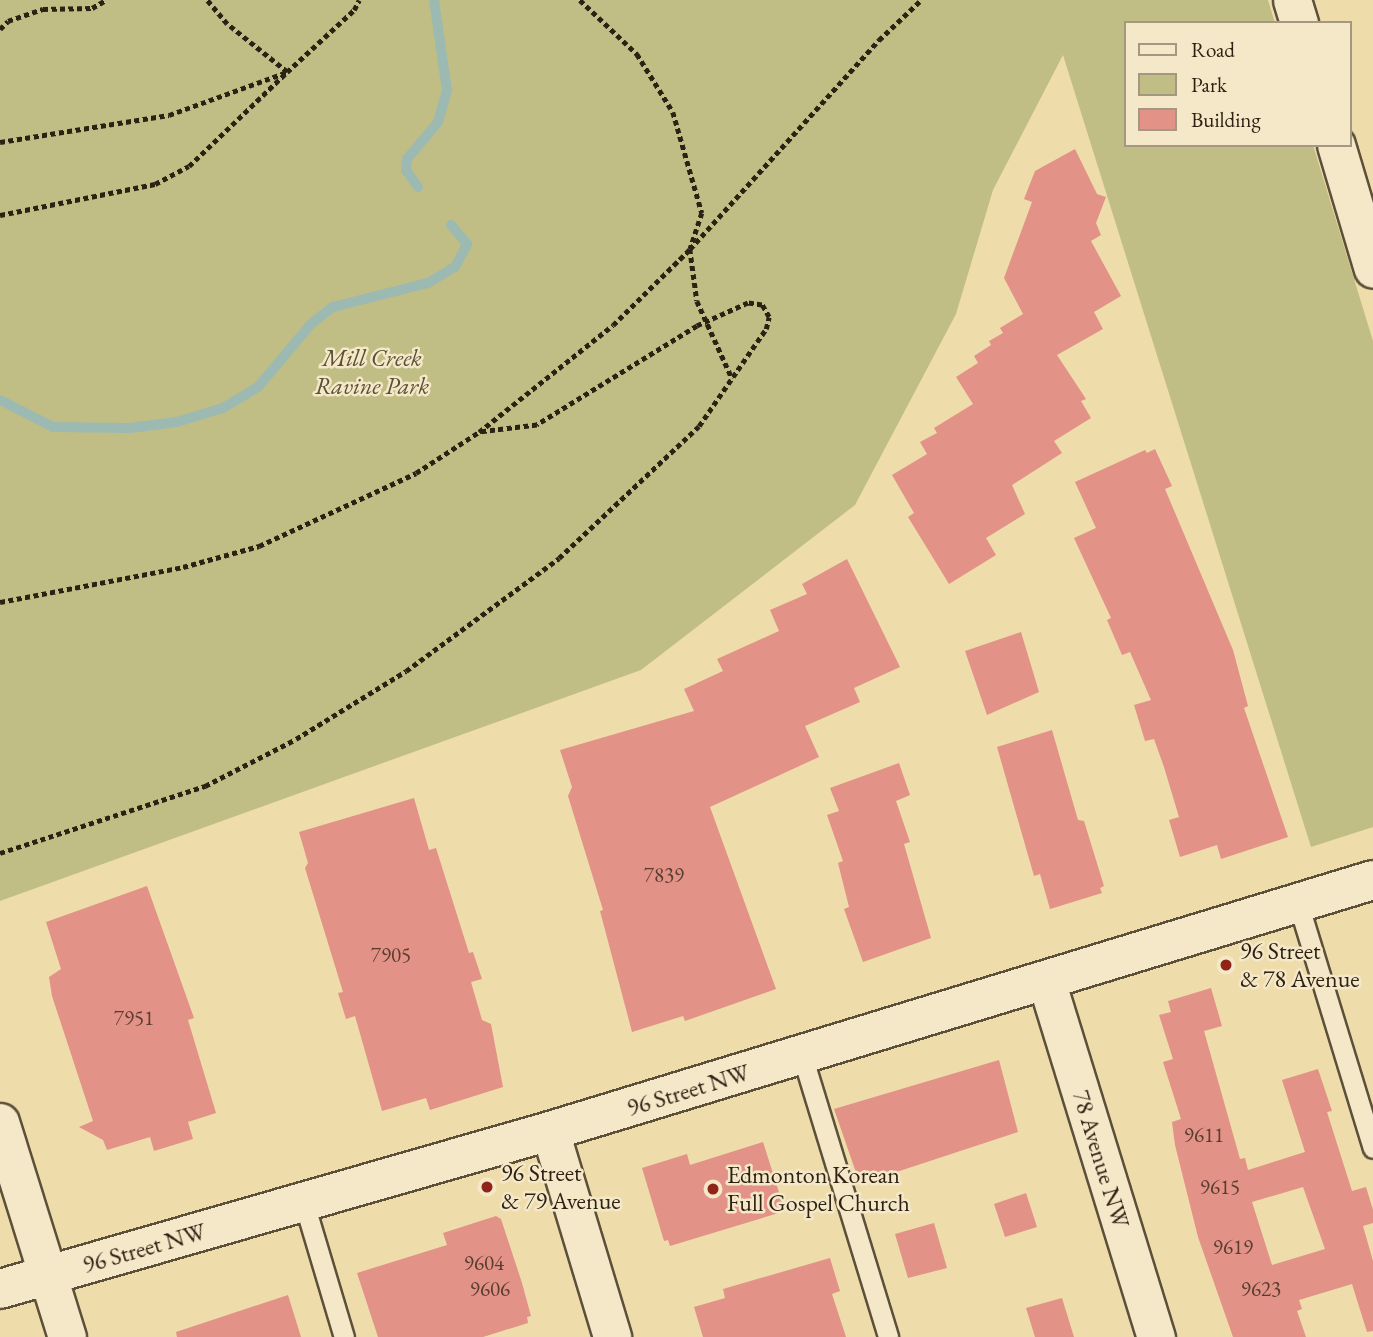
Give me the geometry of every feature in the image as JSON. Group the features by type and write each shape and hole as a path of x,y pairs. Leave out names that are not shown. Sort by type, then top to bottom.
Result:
{"street":[{"path":"1292,0 1298,21"},
{"path":"1337,147 1373,269"},
{"name":"96 Street NW","path":"0,1289 550,1131 1373,880"},
{"name":"78 Avenue NW","path":"1046,980 1156,1337"},
{"path":"0,1122 67,1337"},
{"path":"550,1131 612,1337"}],"lane":[{"path":"1298,903 1373,1148"},
{"path":"802,1055 888,1337"},
{"path":"304,1203 344,1337"}],"path":[{"path":"0,29 8,21 43,9 92,8 106,0"},
{"path":"207,0 227,24 287,72"},
{"path":"0,215 155,184 189,166 354,10 359,0"},
{"path":"580,0 631,46 673,111 702,213 690,249 697,301 732,379"},
{"path":"0,602 183,567 259,546 416,473 479,432 613,325 690,249 878,40 921,0"},
{"path":"0,142 169,115 287,72"},
{"path":"0,853 205,786 296,739 406,671 559,558 699,426 766,329 769,317 762,305 748,303 707,321 537,425 479,432"}],"green space":[{"name":"Mill Creek Ravine Park","path":"0,0 1268,0 1274,21 1124,21 1124,147 1314,147 1373,341 1373,827 1311,847 1063,55 993,190 956,314 855,505 641,670 0,901"}],"building":[{"path":"1075,149 1097,194 1106,197 1096,223 1101,235 1091,241 1121,296 1094,312 1103,329 1057,355 1086,399 1081,401 1091,418 1054,441 1062,453 1012,485 1025,514 986,538 996,555 949,584 908,517 914,513 892,475 927,454 920,442 937,433 934,428 973,404 956,377 978,363 974,356 991,345 989,341 1003,333 1000,328 1023,314 1004,278 1032,202 1024,199 1035,171"},
{"path":"1155,449 1172,486 1165,489 1233,650 1248,706 1244,708 1288,837 1221,859 1217,845 1180,857 1169,820 1179,817 1164,767 1154,739 1145,741 1134,705 1151,700 1130,652 1122,655 1107,620 1111,618 1074,538 1096,528 1075,482 1145,450 1147,453"},
{"path":"847,559 900,667 854,688 860,702 805,726 819,757 710,807 776,989 685,1021 683,1016 632,1032 600,911 603,910 568,796 572,787 560,750 694,711 684,689 723,671 717,659 779,631 770,610 807,594 802,584"},
{"path":"1021,632 1039,692 987,715 965,651"},
{"path":"1052,730 1078,820 1084,821 1104,886 1100,888 1102,893 1050,909 1040,874 1034,876 997,747"},
{"path":"899,763 910,795 896,801 910,842 904,844 931,938 863,962 844,909 849,907 838,863 843,861 827,815 839,811 830,788"},
{"path":"414,798 429,850 436,848 469,953 473,952 482,979 471,982 482,1020 491,1024 503,1087 430,1110 426,1098 382,1111 355,1016 346,1019 338,993 343,992 305,868 308,863 299,832"},
{"path":"147,886 194,1018 188,1020 216,1113 188,1122 193,1139 154,1151 150,1137 107,1150 103,1140 79,1127 93,1121 52,996 49,977 61,969 46,922"},
{"path":"1211,988 1222,1026 1204,1031 1240,1159 1245,1158 1248,1170 1305,1152 1282,1080 1318,1069 1332,1111 1327,1112 1352,1191 1366,1187 1373,1210 1373,1223 1363,1226 1373,1261 1373,1331 1367,1332 1352,1284 1299,1300 1302,1309 1297,1311 1306,1337 1233,1337 1198,1237 1175,1145 1172,1122 1181,1119 1163,1062 1173,1059 1159,1015 1171,1012 1168,1001","holes":["1303,1187 1325,1249 1272,1265 1252,1202"]},
{"path":"999,1060 1018,1132 860,1184 834,1109"},
{"name":"Edmonton Korean Full Gospel Church","path":"763,1142 785,1211 670,1246 668,1240 664,1241 642,1168 687,1154 690,1165"},
{"path":"1026,1193 1037,1227 1005,1237 994,1204"},
{"path":"496,1216 501,1219 522,1283 531,1316 527,1317 528,1323 483,1337 378,1337 357,1273 447,1245 443,1233"},
{"path":"934,1223 947,1268 908,1278 895,1234"},
{"path":"830,1258 840,1291 832,1294 846,1337 703,1337 694,1307 725,1298 723,1289"},
{"path":"288,1295 301,1337 177,1337 176,1332"},
{"path":"1062,1298 1074,1337 1035,1337 1026,1308"}],"waterway":[{"path":"418,187 406,170 407,159 438,122 447,91 434,0"},
{"path":"0,400 53,427 130,428 177,422 223,408 258,387 311,324 333,307 428,283 455,267 467,244 451,225"}],"place":[{"name":"96 Street & 78 Avenue","path":"1226,965"},
{"name":"96 Street & 79 Avenue","path":"487,1187"},
{"name":"Edmonton Korean Full Gospel Church","path":"713,1189"}]}
